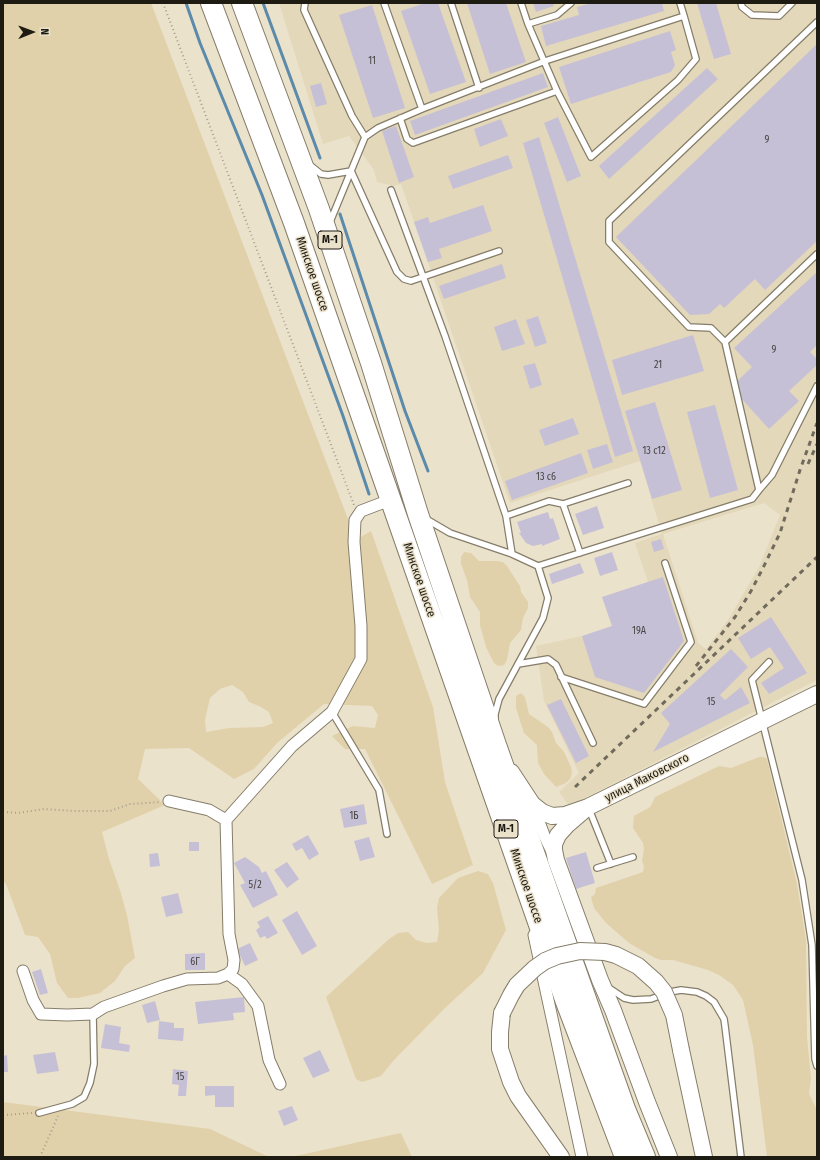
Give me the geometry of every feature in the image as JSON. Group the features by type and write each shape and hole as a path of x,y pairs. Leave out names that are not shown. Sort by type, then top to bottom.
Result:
{"highway":[{"name":"Минское шоссе","path":"211,3 294,223 566,1002 625,1157"},
{"name":"Минское шоссе","path":"242,3 300,153 327,230 371,363 418,514 497,748 620,1094 645,1157"}],"main road":[{"name":"улица Маковского","path":"497,748 532,804 542,812 552,816 564,816 588,807 817,694"},
{"path":"588,807 558,835 554,844 556,860 600,980 613,1010 669,1157"},
{"path":"561,1157 518,1096 511,1082 500,1049 500,1032 502,1013 511,995 526,976 545,961 556,956 580,951 605,952 616,955 638,966 656,982 669,1003 674,1015 704,1157"}],"street":[{"path":"23,971 33,1000 42,1014 67,1015 93,1014 104,1007 163,986 188,979 218,978 228,974 233,969 234,960 229,934 226,820 292,746 332,712 361,659 361,626 354,542 354,520 361,511 390,500"},
{"path":"168,801 209,810 226,820"},
{"path":"532,804 556,860"},
{"path":"511,842 535,941 582,1157"},
{"path":"228,974 242,984 258,1006 269,1060 280,1084"}],"lane":[{"path":"305,3 304,10 352,116 365,137"},
{"path":"384,3 422,109"},
{"path":"451,3 479,88"},
{"path":"521,3 528,24 557,90 591,157 678,80 696,59 680,3"},
{"path":"528,24 557,15 571,3"},
{"path":"740,3 742,7 752,15 779,16 792,3"},
{"path":"327,230 365,137 381,126 545,61 684,16"},
{"path":"760,490 725,342 711,328 689,326 608,242 609,221 817,22"},
{"path":"400,118 407,139 409,142 413,142 557,90"},
{"path":"300,153 314,170 320,174 328,175 351,171"},
{"path":"351,171 397,272 404,279 411,281 499,251"},
{"path":"391,190 445,336 506,516 512,554"},
{"path":"725,342 817,254"},
{"path":"418,514 450,533 512,554 538,566 752,499 772,475 817,386"},
{"path":"506,516 549,502 564,504 628,483"},
{"path":"564,504 580,553"},
{"path":"561,677 644,704 691,642 665,563"},
{"path":"497,748 495,714 499,699 543,618 548,598 538,566"},
{"path":"518,664 548,659 556,665 593,742"},
{"path":"768,662 752,680 802,880 812,945 815,1060 817,1066"},
{"path":"332,712 379,790 387,834"},
{"path":"588,807 611,864"},
{"path":"597,868 633,857"},
{"path":"600,980 613,992 624,998 633,1000 650,999 681,990 697,992 714,1002 724,1018 741,1157"},
{"path":"40,1113 62,1108 84,1097 90,1083 94,1064 93,1014"}],"path":[{"path":"163,3 358,515"},
{"path":"3,812 18,813 44,809 110,811 130,804 168,801"},
{"path":"40,1157 62,1108"},
{"path":"3,1115 40,1113"}],"shaded area":[{"path":"3,3 151,3 356,540 371,531 433,707 445,782 473,865 432,884 365,749 345,749 332,736 353,726 375,728 378,715 372,706 324,704 277,743 254,769 234,779 189,748 145,749 138,779 165,805 102,832 127,915 135,958 125,966 115,981 100,993 78,998 68,998 57,983 50,954 38,937 25,935 6,884 3,881","holes":["232,685 243,692 249,702 269,712 273,723 263,727 229,728 206,732 205,720 210,698 220,689"]},
{"path":"279,3 817,3 817,680 569,806 559,792 579,773 544,701 536,646 582,636 612,626 602,597 648,582 635,543 662,534 640,461 510,503 401,184 394,186 377,182 374,170 349,136 323,144","holes":["764,503 780,515 760,565 728,620 706,649 698,643 663,534"]},
{"path":"464,552 471,553 479,561 503,562 520,586 521,592 528,602 528,608 523,618 521,630 510,643 507,660 504,665 498,666 494,663 486,647 480,625 480,612 470,597 467,580 461,564 461,557"},
{"path":"521,693 525,697 529,714 548,727 552,732 556,743 564,752 571,767 572,773 570,779 566,783 556,787 544,774 538,763 537,745 524,733 516,708 516,696"},
{"path":"759,757 764,757 767,759 797,884 806,940 807,1037 811,1078 809,1094 817,1110 817,1157 767,1157 753,1045 743,1000 733,985 719,975 708,970 673,960 661,960 655,958 629,943 606,923 594,908 591,897 595,894 596,888 643,872 644,866 642,861 644,849 643,843 633,828 634,816 650,807 655,797 719,766 731,768"},
{"path":"478,871 488,874 493,883 506,930 483,973 445,1008 394,1060 381,1076 362,1082 356,1079 326,997 389,939 398,933 408,932 416,940 427,943 437,942 439,930 437,908 439,898 458,878"},
{"path":"3,1102 210,1129 269,1157 3,1157"},
{"path":"401,1133 412,1157 291,1157 359,1142"}],"building":[{"path":"425,3 438,3 466,82 430,94 401,11"},
{"path":"467,3 506,3 526,62 490,74"},
{"path":"533,3 553,3 554,6 536,12"},
{"path":"592,3 662,3 664,11 546,46 541,26 579,15 577,7"},
{"path":"697,3 716,3 731,54 714,59"},
{"path":"372,5 405,108 373,118 339,15"},
{"path":"670,31 676,50 671,52 675,65 671,72 571,104 559,67"},
{"path":"817,44 817,241 765,290 755,279 724,308 720,304 709,314 690,315 616,237"},
{"path":"707,68 718,79 609,179 599,166"},
{"path":"543,73 548,87 415,135 410,121"},
{"path":"321,83 327,104 316,107 310,86"},
{"path":"558,117 581,176 567,182 544,123"},
{"path":"501,119 508,136 480,147 474,129"},
{"path":"396,126 414,177 399,183 382,131"},
{"path":"539,137 633,451 615,457 523,143"},
{"path":"508,155 513,168 453,189 448,176"},
{"path":"483,205 492,231 439,249 442,258 428,262 414,222 428,217 430,223"},
{"path":"502,264 506,278 444,299 439,286"},
{"path":"817,272 817,345 810,352 817,359 817,365 789,391 799,401 769,429 731,387 752,367 734,348"},
{"path":"538,316 547,343 535,347 526,320"},
{"path":"516,319 525,344 502,351 494,327"},
{"path":"693,335 704,371 622,395 612,360"},
{"path":"535,363 542,385 530,389 523,366"},
{"path":"655,402 682,490 652,499 625,411"},
{"path":"715,405 738,490 710,498 687,412"},
{"path":"573,418 579,434 545,446 539,430"},
{"path":"607,444 613,462 593,469 587,450"},
{"path":"581,453 588,473 512,500 505,481"},
{"path":"597,506 604,528 583,535 575,514"},
{"path":"548,512 550,519 553,518 560,539 542,546 542,544 533,546 526,543 519,533 521,533 517,522"},
{"path":"661,539 664,549 654,552 651,542"},
{"path":"612,552 618,570 600,576 594,558"},
{"path":"580,563 584,573 552,584 549,574"},
{"path":"663,577 684,641 644,693 595,677 582,636 612,626 602,597"},
{"path":"771,617 807,673 769,694 761,683 784,668 770,647 751,659 738,638"},
{"path":"731,649 748,667 720,695 725,700 741,687 750,703 653,752 670,724 661,713"},
{"path":"561,699 589,756 576,763 547,705"},
{"path":"364,804 367,824 344,828 340,809"},
{"path":"308,835 319,854 309,860 302,848 296,851 292,844"},
{"path":"369,837 375,857 360,861 354,841"},
{"path":"189,842 199,842 199,851 189,851"},
{"path":"586,852 595,883 576,889 566,858"},
{"path":"158,853 160,866 150,867 149,854"},
{"path":"245,857 259,867 262,873 266,871 278,895 253,908 240,885 245,883 234,863"},
{"path":"287,862 299,879 287,888 274,870"},
{"path":"178,893 183,913 166,917 161,897"},
{"path":"297,911 317,946 302,955 282,920"},
{"path":"268,916 278,933 267,939 265,936 260,938 256,930 260,927 257,922"},
{"path":"250,943 258,960 245,966 237,949"},
{"path":"205,953 205,970 185,970 185,954"},
{"path":"41,969 48,993 40,995 32,972"},
{"path":"244,997 245,1012 233,1013 234,1020 198,1024 195,1002"},
{"path":"155,1001 160,1020 147,1023 142,1005"},
{"path":"159,1021 174,1023 174,1028 184,1028 183,1041 158,1039"},
{"path":"105,1024 121,1027 119,1043 130,1045 129,1052 101,1048"},
{"path":"320,1050 330,1071 313,1078 303,1058"},
{"path":"55,1052 59,1071 37,1074 33,1055"},
{"path":"7,1055 8,1072 3,1072 3,1056"},
{"path":"173,1069 188,1071 186,1096 178,1096 179,1085 172,1084"},
{"path":"205,1086 234,1086 234,1107 215,1107 215,1095 205,1096"},
{"path":"292,1106 298,1120 284,1126 278,1111"}],"waterway":[{"path":"186,3 200,43 262,195 343,416 369,494"},
{"path":"263,3 320,158"},
{"path":"340,214 405,411 428,471"}],"railway":[{"path":"696,666 735,617 763,568 780,533 817,423"},
{"path":"808,464 817,444"},
{"path":"575,787 817,557"}]}
